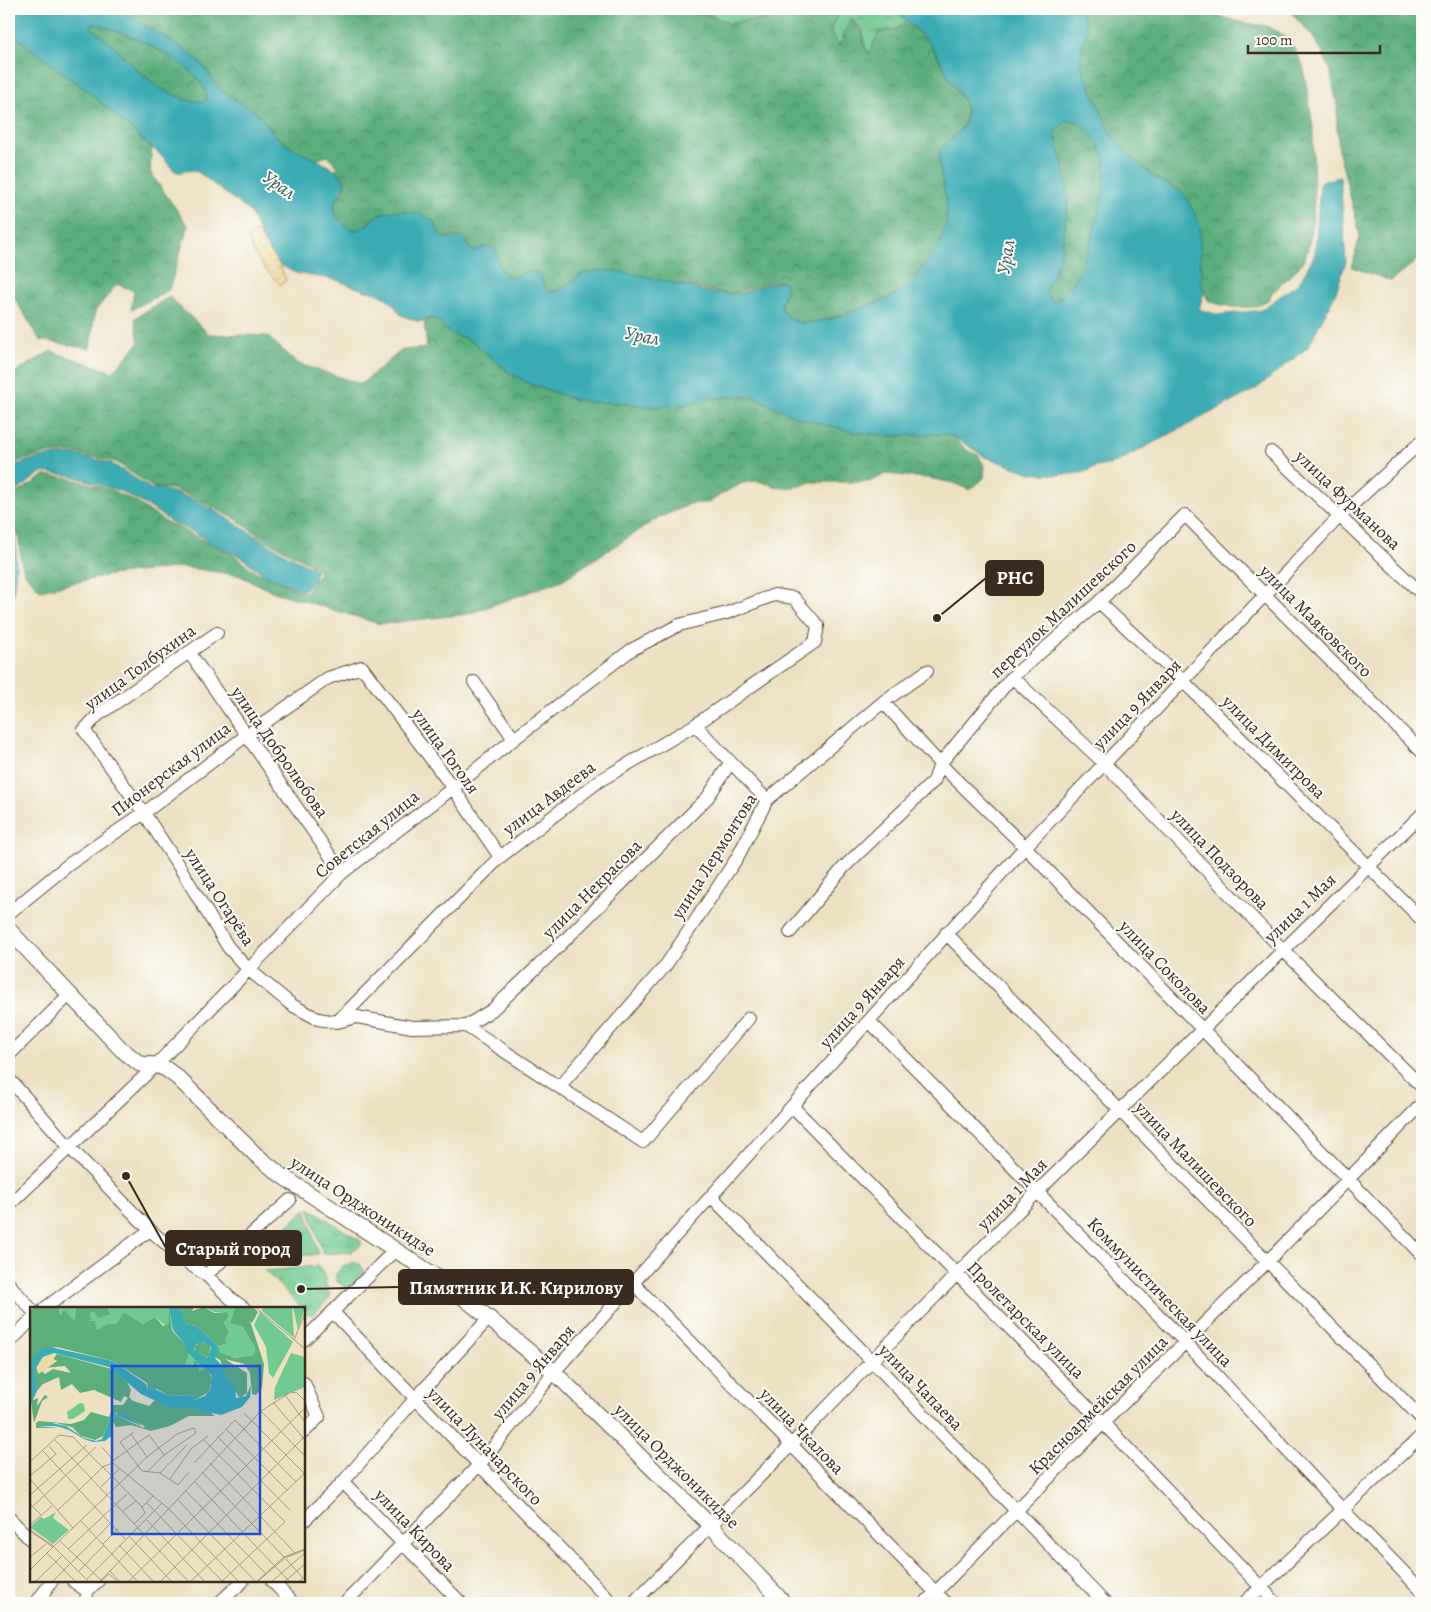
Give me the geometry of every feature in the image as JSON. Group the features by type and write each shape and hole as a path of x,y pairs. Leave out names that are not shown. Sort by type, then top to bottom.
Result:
{"main road":[{"name":"улица Орджоникидзе","path":"9,930 120,1049 140,1064 156,1065 166,1069 178,1078 256,1155 282,1176 446,1283 490,1317 554,1372 712,1526 784,1603"}],"street":[{"name":"улица 9 Января","path":"345,1603 480,1464 554,1372 632,1283 1025,847 1340,516 1422,441"},
{"name":"улица Фурманова","path":"1271,452 1422,594"},
{"name":"улица Маяковского","path":"1185,515 1422,752"},
{"name":"переулок Малишевского","path":"790,932 844,867 934,781 940,764 1012,677 1099,602 1185,515"},
{"name":"Советская улица","path":"9,1205 156,1065 342,873 631,650 680,624 727,613 774,595 794,598 818,626 815,642"},
{"name":"улица Димитрова","path":"1099,602 1183,681 1422,920"},
{"name":"улица Толбухина","path":"84,730 98,714 217,633"},
{"name":"улица Авдеева","path":"337,1022 500,857 599,781 695,725 815,642"},
{"name":"улица Добролюбова","path":"189,652 342,873"},
{"name":"Пионерская улица","path":"11,907 144,813 247,735 328,678 362,667"},
{"name":"улица Гоголя","path":"362,667 453,788 500,857"},
{"name":"улица Лермонтова","path":"559,1087 666,965 737,858 767,800 882,702 927,671"},
{"name":"улица Подзорова","path":"1012,677 1104,763 1283,950 1422,1087"},
{"path":"474,682 514,739"},
{"name":"улица Соколова","path":"882,702 940,764 1025,847 1422,1255"},
{"path":"695,725 730,764 767,800"},
{"name":"улица Огарёва","path":"84,730 144,813 228,947 248,969 292,1005 318,1019 337,1022 357,1018 412,1027 466,1026"},
{"name":"улица Некрасова","path":"466,1026 492,1010 556,949 708,797 730,764"},
{"name":"улица 1 Мая","path":"633,1603 792,1445 872,1360 957,1276 1038,1191 1422,814"},
{"name":"улица Малишевского","path":"946,933 1266,1262 1422,1419"},
{"path":"9,1055 69,995"},
{"path":"466,1026 643,1142 749,1018"},
{"name":"Коммунистическая улица","path":"869,1021 1186,1342 1343,1510 1422,1591"},
{"path":"9,1079 70,1148 150,1230 188,1263 206,1275 236,1306"},
{"name":"Красноармейская улица","path":"925,1603 1422,1104"},
{"name":"Пролетарская улица","path":"792,1106 1103,1423 1276,1603"},
{"name":"улица Чапаева","path":"711,1196 872,1360 1105,1603"},
{"path":"206,1275 290,1200"},
{"path":"46,1307 150,1230"},
{"path":"305,1339 395,1250"},
{"name":"улица Чкалова","path":"632,1283 946,1603"},
{"path":"9,1284 30,1308"},
{"name":"улица Луначарского","path":"333,1312 612,1603"},
{"path":"305,1520 343,1482 490,1317"},
{"path":"9,1343 30,1321"},
{"path":"305,1385 319,1417 305,1431"},
{"path":"1244,1603 1422,1435"},
{"name":"улица Кирова","path":"343,1482 461,1603"},
{"path":"9,1518 30,1539"},
{"path":"36,1603 51,1582"},
{"path":"74,1582 87,1597 97,1582"},
{"path":"219,1603 242,1582"},
{"path":"273,1582 293,1603"}],"green space":[{"path":"116,9 702,9 704,13 729,24 766,19 782,9 835,9 839,11 830,31 839,46 851,19 862,31 864,44 869,54 879,31 897,29 906,21 929,43 965,105 964,124 939,160 947,200 946,229 936,252 900,291 886,299 818,322 803,323 790,319 782,311 781,303 787,290 783,281 772,281 730,294 616,272 568,284 555,291 549,291 545,288 540,274 525,272 512,278 507,276 500,268 497,252 484,247 472,251 467,242 455,236 443,238 433,221 425,216 410,212 380,214 359,230 352,229 343,224 337,216 334,206 336,200 345,190 342,176 335,170 338,167 328,156 315,160 284,143 245,106 221,90 202,64"},
{"path":"703,9 781,9 766,18 729,23 704,12"},
{"path":"836,9 893,9 906,21 897,29 879,31 869,54 864,44 863,30 851,18 839,46 831,31 839,11"},
{"path":"1078,9 1206,9 1219,16 1240,22 1266,26 1280,33 1292,45 1303,65 1313,127 1314,206 1309,245 1305,258 1297,269 1272,293 1268,300 1254,307 1234,307 1208,300 1201,281 1200,228 1195,215 1180,191 1156,178 1142,167 1111,134 1081,65 1085,39"},
{"path":"1288,9 1422,9 1422,251 1416,261 1391,281 1352,267 1360,235 1339,152 1337,104 1330,70 1313,37"},
{"path":"94,24 142,42 161,51 179,63 194,75 204,87 207,100 203,102 185,100 160,88 139,72 115,47 93,29 91,25"},
{"path":"9,32 86,90 152,148 150,172 188,226 169,290 131,310 134,291 117,284 95,311 90,349 40,340 9,289"},
{"path":"1074,120 1089,132 1097,144 1105,162 1105,174 1100,207 1083,261 1077,276 1069,288 1064,295 1054,302 1050,300 1045,290 1060,259 1068,204 1062,159 1055,136 1057,129 1061,125 1066,121"},
{"path":"169,297 209,334 267,336 299,364 361,384 402,350 427,348 424,321 431,318 436,320 450,333 472,341 510,373 530,384 574,399 588,402 620,403 651,407 682,405 727,396 757,398 796,417 854,432 889,436 942,434 953,436 966,450 978,455 985,467 984,478 970,490 953,483 928,478 886,474 869,482 811,482 800,486 782,488 758,481 743,483 723,493 709,503 693,503 658,518 562,580 468,614 380,624 274,592 238,575 182,567 110,575 40,590 23,569 17,534 9,523 9,501 16,494 45,475 68,478 111,490 136,502 164,521 234,555 254,571 304,593 318,575 319,571 315,566 262,538 236,519 188,495 172,489 152,487 116,462 73,452 46,454 19,461 9,467 9,379 12,374 51,351 113,372 139,343 135,318"},
{"path":"309,1208 361,1241 361,1245 350,1252 323,1254"},
{"path":"306,1209 318,1254 255,1260 255,1256"},
{"path":"353,1262 360,1264 365,1272 350,1288 345,1288 336,1280 336,1274 343,1266"},
{"path":"317,1266 323,1273 330,1297 314,1314 308,1314 305,1311 305,1307 301,1307 265,1271"}],"sand":[{"path":"254,232 259,234 279,264 286,280 281,285 270,275 254,252 248,239"}],"water":[{"name":"Урал","path":"108,8 122,11 195,58 219,88 254,111 283,142 336,171 344,180 345,187 335,202 334,209 342,222 353,229 358,230 362,228 383,213 401,211 421,215 433,221 443,238 461,237 472,251 486,246 495,249 500,267 506,275 512,278 525,272 535,272 540,274 547,290 554,292 581,275 595,271 633,274 696,289 728,294 741,293 783,281 786,284 786,288 781,305 783,312 797,322 811,323 852,312 900,292 930,258 945,230 947,207 939,160 942,149 964,124 966,117 965,106 934,49 893,9 1078,9 1084,17 1087,29 1082,49 1081,65 1111,134 1142,167 1156,178 1180,191 1186,197 1195,215 1200,228 1201,281 1204,292 1199,309 1218,315 1261,310 1299,283 1315,254 1320,182 1340,177 1346,262 1336,292 1308,347 1256,389 1113,464 1096,467 1082,473 1056,475 1031,473 985,457 953,436 942,434 889,436 854,432 796,417 757,398 744,396 712,398 682,405 651,407 620,403 588,402 530,384 510,373 472,341 450,333 436,320 431,318 419,322 401,315 391,301 377,293 336,280 296,273 279,264 264,243 250,212 198,172 192,170 178,172 174,170 164,158 86,90 9,32 9,9","holes":["94,24 142,42 161,51 179,63 194,75 204,87 207,100 203,102 185,100 160,88 139,72 115,47 93,29 91,25","1074,120 1089,132 1097,144 1105,162 1105,174 1100,207 1083,261 1077,276 1069,288 1064,295 1054,302 1050,300 1046,290 1060,259 1068,204 1062,159 1055,136 1057,129 1061,125 1066,121"]},
{"path":"74,454 111,463 153,490 154,488 170,491 211,508 275,548 316,569 313,582 303,591 263,574 240,556 174,524 148,506 120,491 72,476 42,472 9,497 9,468 41,458"},
{"path":"9,529 13,531 16,555 13,623 9,639"}],"place":[{"name":"РНС","path":"937,618"},
{"name":"Старый город","path":"126,1176"},
{"name":"Пямятник И.К. Кирилову","path":"301,1289"}]}
